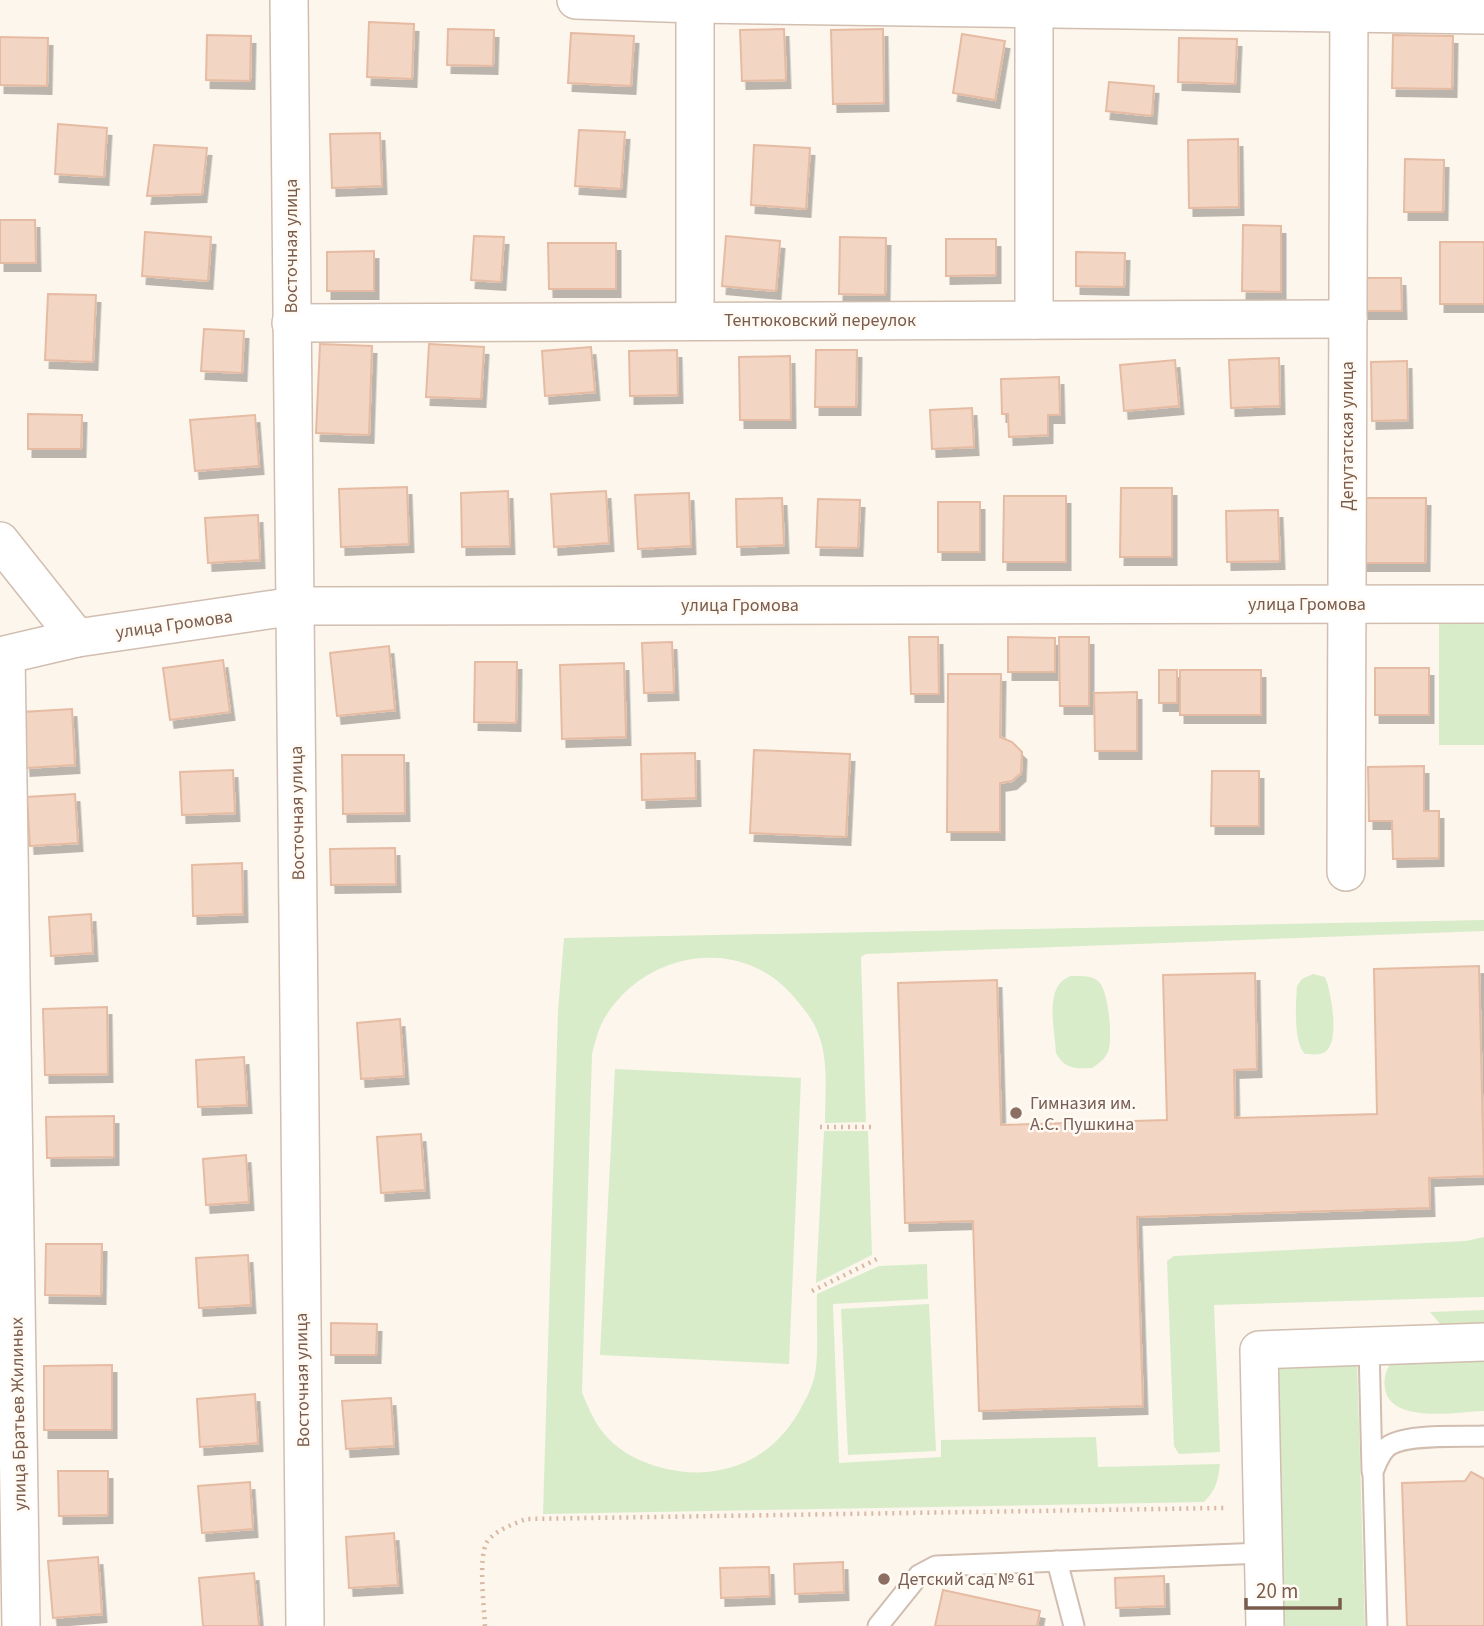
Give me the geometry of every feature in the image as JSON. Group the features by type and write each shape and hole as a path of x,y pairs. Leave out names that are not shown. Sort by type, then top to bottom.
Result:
{"street":[{"name":"Восточная улица","path":"289,0 305,1626"},
{"path":"576,0 695,4 1034,7 1349,6 1484,15"},
{"path":"695,4 695,320"},
{"name":"Депутатская улица","path":"1346,872 1349,6"},
{"path":"1034,7 1034,320"},
{"name":"Тентюковский переулок","path":"291,323 1348,319"},
{"path":"0,541 77,638"},
{"name":"улица Громова","path":"3,656 77,638 295,606 1484,604"},
{"name":"улица Братьев Жилиных","path":"3,656 7,1064 21,1626"},
{"path":"1265,1626 1259,1350 1484,1342"}],"lane":[{"path":"1368,1346 1377,1626"},
{"path":"1373,1472 1387,1446 1404,1440 1484,1436"},
{"path":"878,1626 919,1575 936,1566 1263,1553"},
{"path":"1057,1561 1074,1626"}],"path":[{"path":"820,1127 872,1126"},
{"path":"812,1291 877,1259"},
{"path":"485,1626 482,1564 487,1542 503,1529 526,1519 1224,1508"}],"green space":[{"path":"1439,617 1484,617 1484,745 1439,745"},
{"path":"1484,920 1484,931 866,954 861,957 866,1122 825,1123 825,1066 818,1033 801,1005 772,977 748,964 721,958 694,959 668,966 643,978 621,996 604,1019 592,1054 582,1392 595,1421 613,1443 643,1461 681,1472 724,1470 761,1453 791,1424 812,1386 817,1356 817,1294 879,1266 927,1264 928,1299 833,1304 839,1463 941,1457 941,1440 1096,1437 1098,1467 1220,1464 1218,1475 1214,1489 1204,1502 543,1514 558,1011 564,938"},
{"path":"1313,974 1325,977 1332,1003 1333,1037 1324,1053 1305,1054 1301,1049 1296,1022 1297,986 1302,979"},
{"path":"1071,976 1095,979 1105,994 1109,1015 1108,1052 1092,1068 1071,1067 1056,1053 1054,998 1062,981"},
{"path":"615,1069 801,1078 789,1364 600,1355"},
{"path":"824,1131 868,1131 872,1255 816,1283"},
{"path":"1484,1237 1484,1297 1214,1305 1220,1452 1179,1454 1174,1446 1167,1261 1174,1256 1466,1241"},
{"path":"929,1304 936,1451 848,1455 841,1309"},
{"path":"1484,1310 1484,1330 1447,1332 1430,1312"},
{"path":"1484,1352 1484,1411 1442,1414 1412,1412 1390,1400 1385,1389 1386,1372 1394,1358"},
{"path":"1357,1360 1365,1626 1277,1626 1272,1363"}],"building":[{"path":"369,22 414,24 412,79 367,77"},
{"path":"448,29 494,30 493,66 447,65"},
{"path":"784,29 786,80 742,81 740,30"},
{"path":"883,29 884,103 833,104 831,30"},
{"path":"571,33 634,36 631,86 568,83"},
{"path":"962,34 1005,41 995,100 953,93"},
{"path":"207,35 251,36 250,81 206,80"},
{"path":"1393,35 1453,36 1452,89 1392,88"},
{"path":"0,37 48,38 47,86 0,85"},
{"path":"1179,38 1237,39 1235,84 1178,82"},
{"path":"1109,82 1154,86 1152,116 1106,111"},
{"path":"58,124 107,128 104,177 55,174"},
{"path":"579,130 625,132 621,189 575,186"},
{"path":"380,133 382,186 332,188 330,134"},
{"path":"1238,139 1239,207 1189,208 1188,140"},
{"path":"154,145 207,148 202,194 147,196"},
{"path":"754,145 810,148 806,209 751,205"},
{"path":"1405,159 1444,160 1443,212 1404,212"},
{"path":"0,220 35,220 36,263 0,263"},
{"path":"1243,225 1281,226 1281,292 1242,291"},
{"path":"145,232 211,237 208,281 142,276"},
{"path":"474,236 504,237 501,282 471,280"},
{"path":"726,236 780,241 776,291 722,286"},
{"path":"840,237 886,238 885,295 839,294"},
{"path":"946,239 996,239 996,275 946,276"},
{"path":"1440,242 1484,242 1484,304 1440,304"},
{"path":"548,243 616,243 616,289 549,289"},
{"path":"374,251 374,291 327,291 327,252"},
{"path":"1076,252 1125,253 1124,287 1076,286"},
{"path":"1364,278 1401,278 1402,311 1363,311"},
{"path":"48,294 96,295 93,362 45,360"},
{"path":"204,329 244,331 242,373 201,371"},
{"path":"320,344 372,346 369,435 316,433"},
{"path":"429,344 484,347 481,399 426,397"},
{"path":"591,347 595,392 545,396 542,351"},
{"path":"677,350 678,395 630,396 629,351"},
{"path":"816,350 857,350 856,407 815,407"},
{"path":"790,356 791,420 740,420 739,357"},
{"path":"1279,358 1280,406 1231,408 1229,360"},
{"path":"1175,360 1179,406 1124,411 1120,365"},
{"path":"1407,361 1408,420 1372,421 1371,362"},
{"path":"1059,377 1060,415 1048,415 1048,435 1009,437 1008,414 1002,414 1001,379"},
{"path":"972,408 974,447 932,449 930,410"},
{"path":"28,414 82,415 81,449 28,449"},
{"path":"255,415 259,466 195,471 190,420"},
{"path":"407,487 409,544 341,547 339,489"},
{"path":"1121,488 1172,488 1172,557 1120,557"},
{"path":"508,491 510,546 462,547 461,493"},
{"path":"606,491 609,543 554,547 551,494"},
{"path":"689,493 691,546 638,549 635,495"},
{"path":"1004,496 1066,496 1066,562 1003,562"},
{"path":"782,498 784,545 737,547 736,499"},
{"path":"1359,498 1426,498 1425,563 1359,563"},
{"path":"818,499 860,500 858,548 816,547"},
{"path":"938,502 980,502 980,552 938,552"},
{"path":"1278,510 1280,561 1227,562 1226,511"},
{"path":"258,515 260,560 208,563 205,518"},
{"path":"909,637 938,637 939,694 911,694"},
{"path":"1008,637 1055,638 1055,672 1008,672"},
{"path":"1059,637 1089,637 1089,706 1060,706"},
{"path":"672,642 674,692 644,693 642,643"},
{"path":"389,646 395,710 337,716 330,653"},
{"path":"223,660 230,712 170,720 163,668"},
{"path":"475,662 517,662 516,723 474,722"},
{"path":"624,663 626,737 562,739 560,665"},
{"path":"1375,668 1429,668 1429,715 1375,715"},
{"path":"1159,670 1177,670 1177,703 1159,703"},
{"path":"1180,670 1261,670 1261,715 1180,715"},
{"path":"948,674 1001,674 1000,737 1012,742 1022,752 1021,773 1012,781 1000,783 1000,832 947,832"},
{"path":"1137,692 1137,751 1095,751 1094,693"},
{"path":"72,709 75,765 26,768 22,712"},
{"path":"754,750 850,754 846,837 750,833"},
{"path":"695,753 696,798 642,800 641,754"},
{"path":"342,755 404,755 405,813 343,814"},
{"path":"1424,766 1424,811 1439,811 1439,858 1393,859 1392,821 1369,821 1368,767"},
{"path":"233,770 235,813 182,815 180,772"},
{"path":"1212,771 1259,771 1259,826 1211,826"},
{"path":"75,794 78,843 30,846 27,797"},
{"path":"395,848 396,884 331,885 330,849"},
{"path":"242,863 243,914 193,916 192,865"},
{"path":"91,914 93,953 51,956 49,917"},
{"path":"1479,966 1484,1176 1429,1178 1430,1208 1137,1217 1143,1406 979,1411 973,1221 905,1223 898,983 997,980 1001,1125 1167,1120 1163,975 1255,973 1257,1069 1234,1070 1235,1118 1377,1114 1374,969"},
{"path":"107,1007 108,1074 45,1075 43,1009"},
{"path":"400,1019 404,1076 361,1079 357,1023"},
{"path":"244,1057 247,1105 198,1107 196,1060"},
{"path":"114,1116 114,1157 47,1158 46,1117"},
{"path":"421,1134 425,1190 381,1193 377,1137"},
{"path":"246,1155 249,1202 206,1205 203,1159"},
{"path":"46,1244 102,1244 101,1296 45,1295"},
{"path":"248,1255 251,1305 199,1308 196,1258"},
{"path":"331,1323 377,1324 376,1355 331,1355"},
{"path":"112,1365 112,1430 44,1430 44,1366"},
{"path":"255,1394 258,1443 200,1447 197,1399"},
{"path":"391,1398 394,1446 346,1449 342,1401"},
{"path":"58,1471 108,1471 108,1515 59,1516"},
{"path":"1471,1472 1484,1479 1484,1626 1407,1626 1402,1483 1465,1481"},
{"path":"250,1482 253,1529 202,1533 198,1486"},
{"path":"394,1533 398,1585 349,1588 346,1537"},
{"path":"98,1557 102,1614 53,1618 48,1561"},
{"path":"843,1562 844,1592 795,1594 794,1564"},
{"path":"769,1567 770,1596 721,1598 720,1568"},
{"path":"254,1573 259,1626 203,1626 199,1578"},
{"path":"1164,1576 1165,1606 1116,1608 1115,1578"},
{"path":"943,1590 1040,1611 1037,1626 935,1626"}],"place":[{"name":"Гимназия им. А.С. Пушкина","path":"1016,1113"},
{"name":"Детский сад № 61","path":"884,1579"}]}
